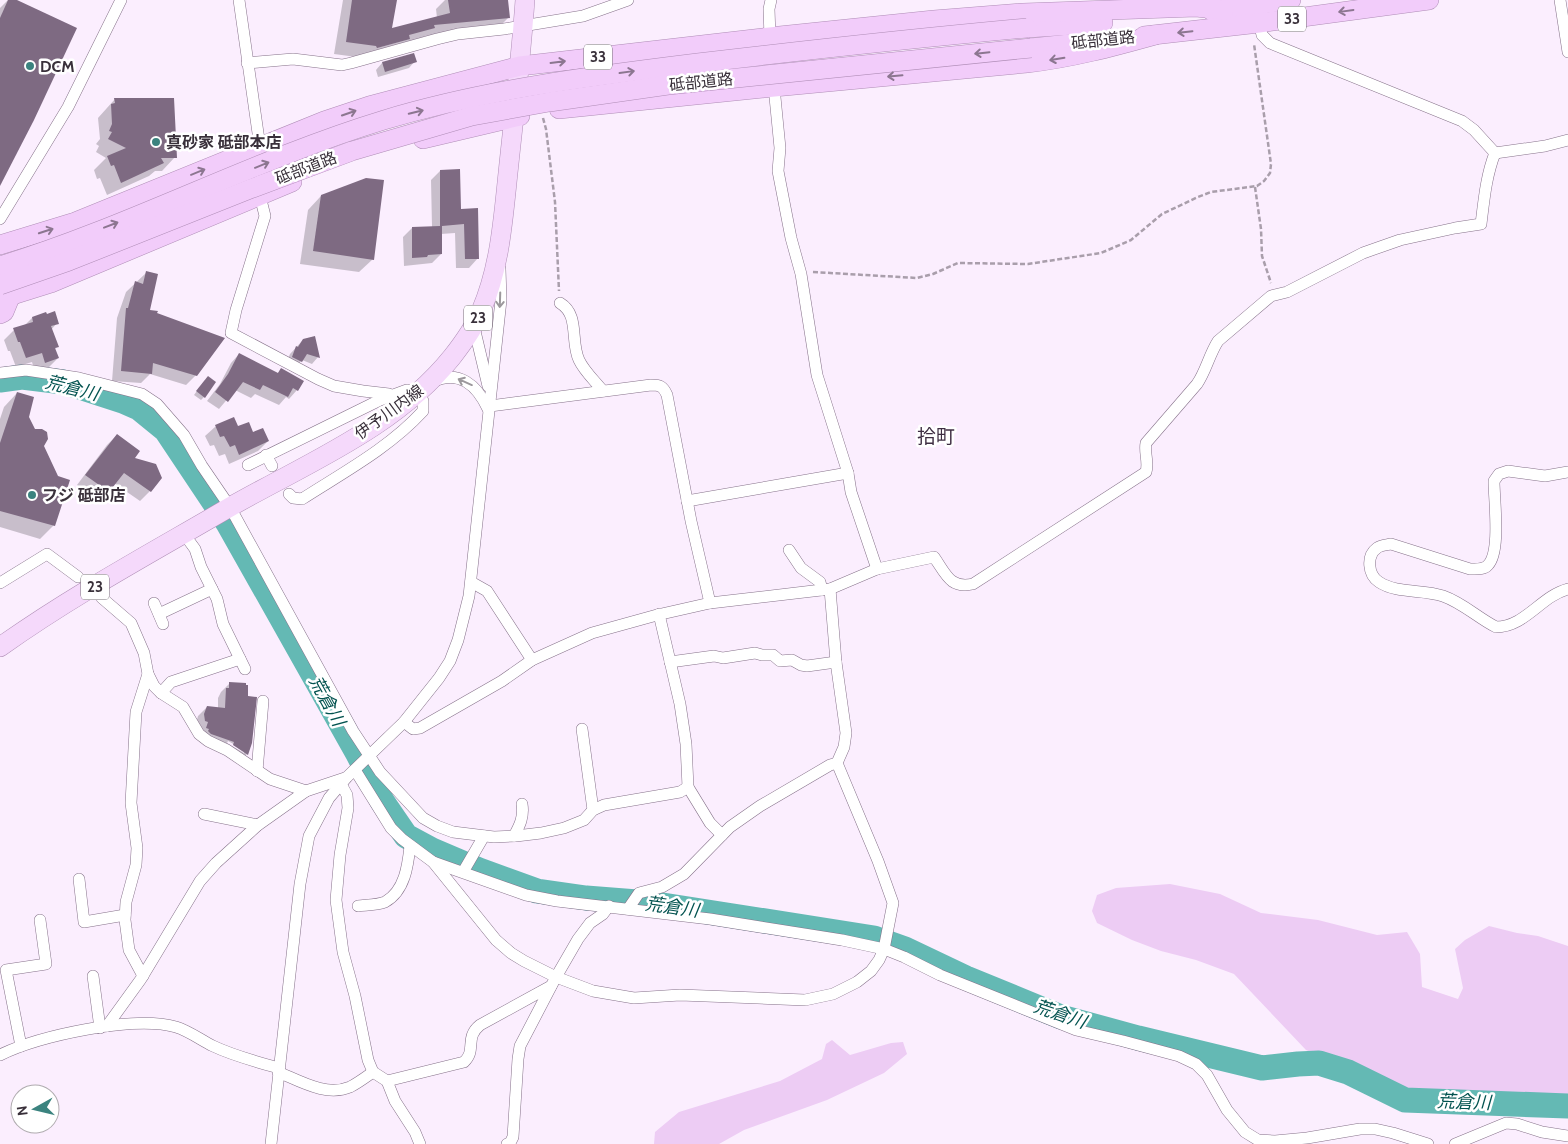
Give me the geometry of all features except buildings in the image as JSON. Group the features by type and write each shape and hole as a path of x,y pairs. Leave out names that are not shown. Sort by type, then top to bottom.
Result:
{"highway":[{"name":"砥部道路","path":"5,293 70,261 352,150 472,116 549,102 668,85 1155,35 1255,13 1291,0"},
{"name":"砥部道路","path":"0,266 100,230 304,148 384,120 470,98 560,81 883,41 1167,18 1224,10 1255,13 1429,0"},
{"name":"33","path":"0,246 75,222 324,121 369,106 520,66 770,37 1024,13 1196,7 1224,10"},
{"name":"33","path":"5,293 51,283 305,177 416,141 514,117 542,112 774,87 1057,59 1096,51 1155,35"},
{"path":"770,37 774,87"},
{"path":"0,314 4,312 5,293"}],"main road":[{"name":"伊予川内線","path":"0,647 32,624 188,531 376,425 422,389 444,366 474,327 492,282 499,251 520,66 525,0"}],"street":[{"path":"0,219 68,107 122,0"},
{"path":"239,0 260,147"},
{"path":"247,63 293,58 342,65 437,39 583,16 628,0"},
{"path":"770,37 769,8 771,0"},
{"path":"1560,0 1568,52"},
{"path":"1255,13 1262,36 1270,43 1462,121 1474,130 1495,153"},
{"path":"774,87 780,148 778,171 791,238 801,274 817,375 848,473 851,492 877,569"},
{"path":"1495,153 1536,148 1568,140"},
{"path":"404,722 413,729 420,728 502,681 532,660 592,633 659,614 710,603 826,589 877,569 934,557 955,585 972,584 1146,472 1148,466 1145,450 1146,443 1198,384 1218,341 1274,295 1287,292 1363,254 1400,240 1481,224 1486,180 1495,153"},
{"path":"260,196 265,216 236,310 231,333 334,386 363,392 393,395"},
{"path":"272,1144 300,884 309,836 329,798 350,774 404,722 439,678 450,661 464,621 471,582 501,300 499,251"},
{"path":"560,303 567,307 570,313 574,326 576,352 579,362 603,391"},
{"path":"474,327 490,405"},
{"path":"0,373 26,370 79,378 142,394 157,404 184,434 368,756 380,772 423,818 453,832 484,836 514,836 541,833 564,828 584,820 593,810 604,805 680,792 688,787"},
{"path":"248,465 380,400 407,390 422,389 436,380 448,377 465,381 479,392 490,405"},
{"path":"490,405 651,385 663,387 667,395 687,501 710,603"},
{"path":"289,494 293,498 302,498 388,442 411,424 423,411 422,389"},
{"path":"266,455 272,466"},
{"path":"1568,472 1545,476 1508,471 1499,474 1494,481 1496,518 1494,555 1488,566 1470,569 1391,544 1375,549 1370,565 1372,574 1377,581 1403,590 1441,596 1463,606 1496,627 1513,624 1557,593 1568,589"},
{"path":"687,501 848,473"},
{"path":"161,693 171,682 242,664 223,624 217,599 201,567 188,531"},
{"path":"350,774 391,828 410,846 433,862 496,940 554,981 593,991 634,998 680,995 805,1000 825,997 857,982 879,960 884,949 893,903 878,861 837,763 844,747 846,733 826,589 820,582 801,568 789,550"},
{"path":"0,583 47,554 78,577"},
{"path":"471,582 487,591 532,660"},
{"path":"159,614 212,589"},
{"path":"102,598 132,623 144,653 148,674 154,686 161,693 183,707 199,734 270,779 306,791"},
{"path":"659,614 680,704 686,744 688,787 710,822 722,835"},
{"path":"670,662 714,656 723,658 755,654 773,655 780,661 792,660 807,666 836,662"},
{"path":"143,976 130,950 125,915 126,902 136,865 131,803 136,712 148,674"},
{"path":"257,771 263,701"},
{"path":"582,729 593,810"},
{"path":"628,909 639,893 662,886 684,874 730,827 760,806 830,765 837,763"},
{"path":"104,1027 143,976 200,881 216,863 258,825 306,791 350,774"},
{"path":"350,774 347,795 348,808 342,834 336,900 340,935 355,996 364,1049 373,1072 387,1081 395,1101 415,1132 420,1144"},
{"path":"514,836 521,821 523,813 522,804"},
{"path":"204,814 258,825"},
{"path":"463,872 484,836"},
{"path":"358,906 386,902 396,892 404,879 410,846"},
{"path":"433,862 526,895 558,901 710,919 842,940 884,949 1076,1030 1179,1056 1196,1064 1207,1075 1233,1117 1245,1132 1258,1140 1275,1141 1360,1130 1375,1130 1393,1133 1428,1144"},
{"path":"79,879 84,922 125,915"},
{"path":"507,1144 510,1143 513,1137 520,1046 554,981 590,923 604,914 609,906"},
{"path":"21,1046 6,970 46,964 40,920"},
{"path":"93,976 104,1027"},
{"path":"387,1081 464,1062 471,1052 474,1030 554,981"},
{"path":"0,1056 21,1046 49,1038 104,1027 155,1023 177,1028 215,1047 330,1091 341,1090 351,1086 373,1072"},
{"path":"1455,1144 1506,1123 1568,1136"}],"path":[{"path":"801,274 816,272 917,278 933,274 958,263 1028,264 1101,253 1131,240 1162,214 1198,197 1217,190 1255,187 1264,181 1270,172 1270,164 1255,13"},
{"path":"542,112 546,129 555,202 560,303"},
{"path":"1255,187 1261,229 1262,256 1274,295"}],"shaded area":[{"path":"1170,884 1220,894 1261,913 1318,920 1377,935 1407,932 1420,954 1422,987 1458,999 1463,988 1455,949 1465,940 1489,926 1538,936 1568,946 1568,1116 1507,1104 1430,1100 1363,1076 1306,1050 1234,974 1196,960 1161,951 1132,940 1097,923 1092,911 1097,895 1116,888"},
{"path":"832,1040 850,1055 891,1043 903,1042 907,1054 884,1073 827,1100 744,1130 719,1144 654,1144 655,1132 679,1112 780,1081 822,1059 826,1044"}],"waterway":[{"name":"荒倉川","path":"0,380 22,377 63,382 83,388 139,408 166,430 228,523 357,752 382,801 406,836 432,850 479,870 537,891 586,898 650,903 874,938 905,949 966,978 1061,1017 1262,1068 1319,1063 1348,1072 1405,1100 1568,1106"}],"place":[{"name":"DCM","path":"30,66"},
{"name":"真砂家 砥部本店","path":"156,142"},
{"name":"フジ 砥部店","path":"32,495"}],"district":[{"name":"拾町","path":"936,436"}]}
